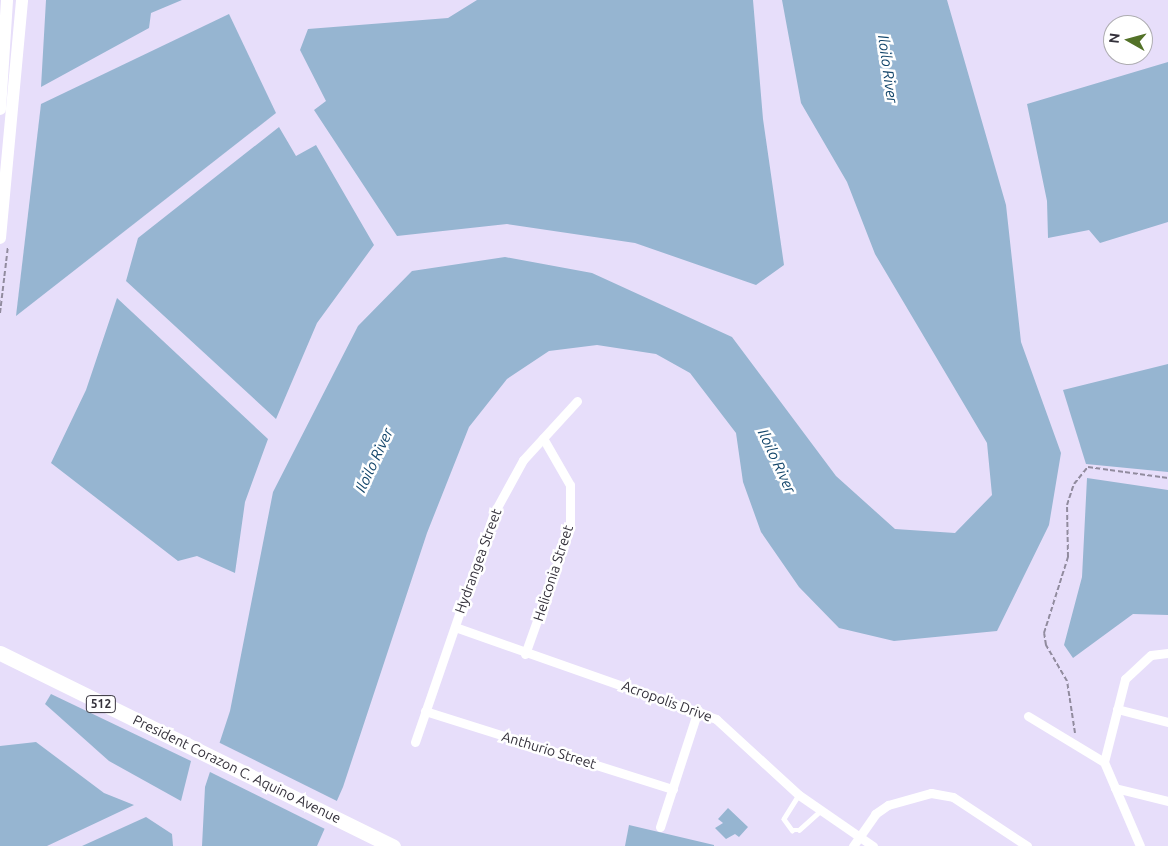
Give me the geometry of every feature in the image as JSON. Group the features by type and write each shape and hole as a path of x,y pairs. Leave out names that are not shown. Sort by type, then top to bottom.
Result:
{"main road":[{"path":"7,0 0,109 14,110"},
{"path":"0,238 14,110 22,0"},
{"name":"President Corazon C. Aquino Avenue","path":"0,653 203,751 393,846"}],"street":[{"name":"Hydrangea Street","path":"415,742 494,513 523,460 577,401"},
{"name":"Heliconia Street","path":"525,654 570,521 570,485 543,438"},
{"name":"Acropolis Drive","path":"455,627 525,654 698,710 716,719 799,795 873,846"},
{"path":"1104,762 1125,678 1151,655 1168,653"},
{"path":"1117,709 1168,722"},
{"path":"660,828 698,710"},
{"name":"Anthurio Street","path":"425,711 673,789"},
{"path":"1028,716 1104,762 1140,846"},
{"path":"1115,788 1168,801"},
{"path":"853,846 875,814 888,805 931,793 953,797 1027,846"}],"lane":[{"path":"799,795 784,819 792,830 799,830 820,811"}],"path":[{"path":"1077,746 1067,681 1046,646 1044,633 1068,557 1067,505 1074,484 1088,467 1168,478"}],"water":[{"path":"46,0 182,0 151,13 149,28 41,87"},
{"path":"477,0 753,0 763,119 784,265 756,285 635,243 507,224 397,236 314,110 326,101 300,50 308,29 448,18"},
{"name":"Iloilo River","path":"782,0 947,0 1006,205 1021,342 1061,453 1049,525 997,631 894,641 839,628 799,587 761,532 743,482 736,433 690,373 656,354 597,345 549,351 507,379 469,427 427,533 343,787 317,846 202,846 205,787 230,711 273,492 358,326 412,271 505,257 592,273 732,337 836,476 895,529 955,533 992,495 987,443 875,254 847,182 801,103"},
{"path":"229,14 276,113 16,316 41,104"},
{"path":"1168,62 1168,222 1100,243 1089,230 1048,238 1047,201 1027,104"},
{"path":"279,127 296,156 316,145 374,245 317,323 276,419 126,281 138,238"},
{"path":"117,298 268,439 245,502 235,573 197,556 178,561 51,463 86,390"},
{"path":"1168,364 1168,472 1086,464 1063,390"},
{"path":"1087,478 1168,490 1168,615 1133,614 1073,658 1064,645 1082,577"},
{"path":"51,694 191,761 181,801 109,761 45,704"},
{"path":"36,742 104,793 134,805 47,846 0,846 0,746"},
{"path":"728,808 748,827 739,837 735,834 726,839 715,828 723,823 718,819"},
{"path":"146,817 172,834 173,846 82,846"},
{"path":"629,825 714,845 714,846 625,846"}],"pier":[{"path":"218,742 339,802 327,830 208,771"}]}
